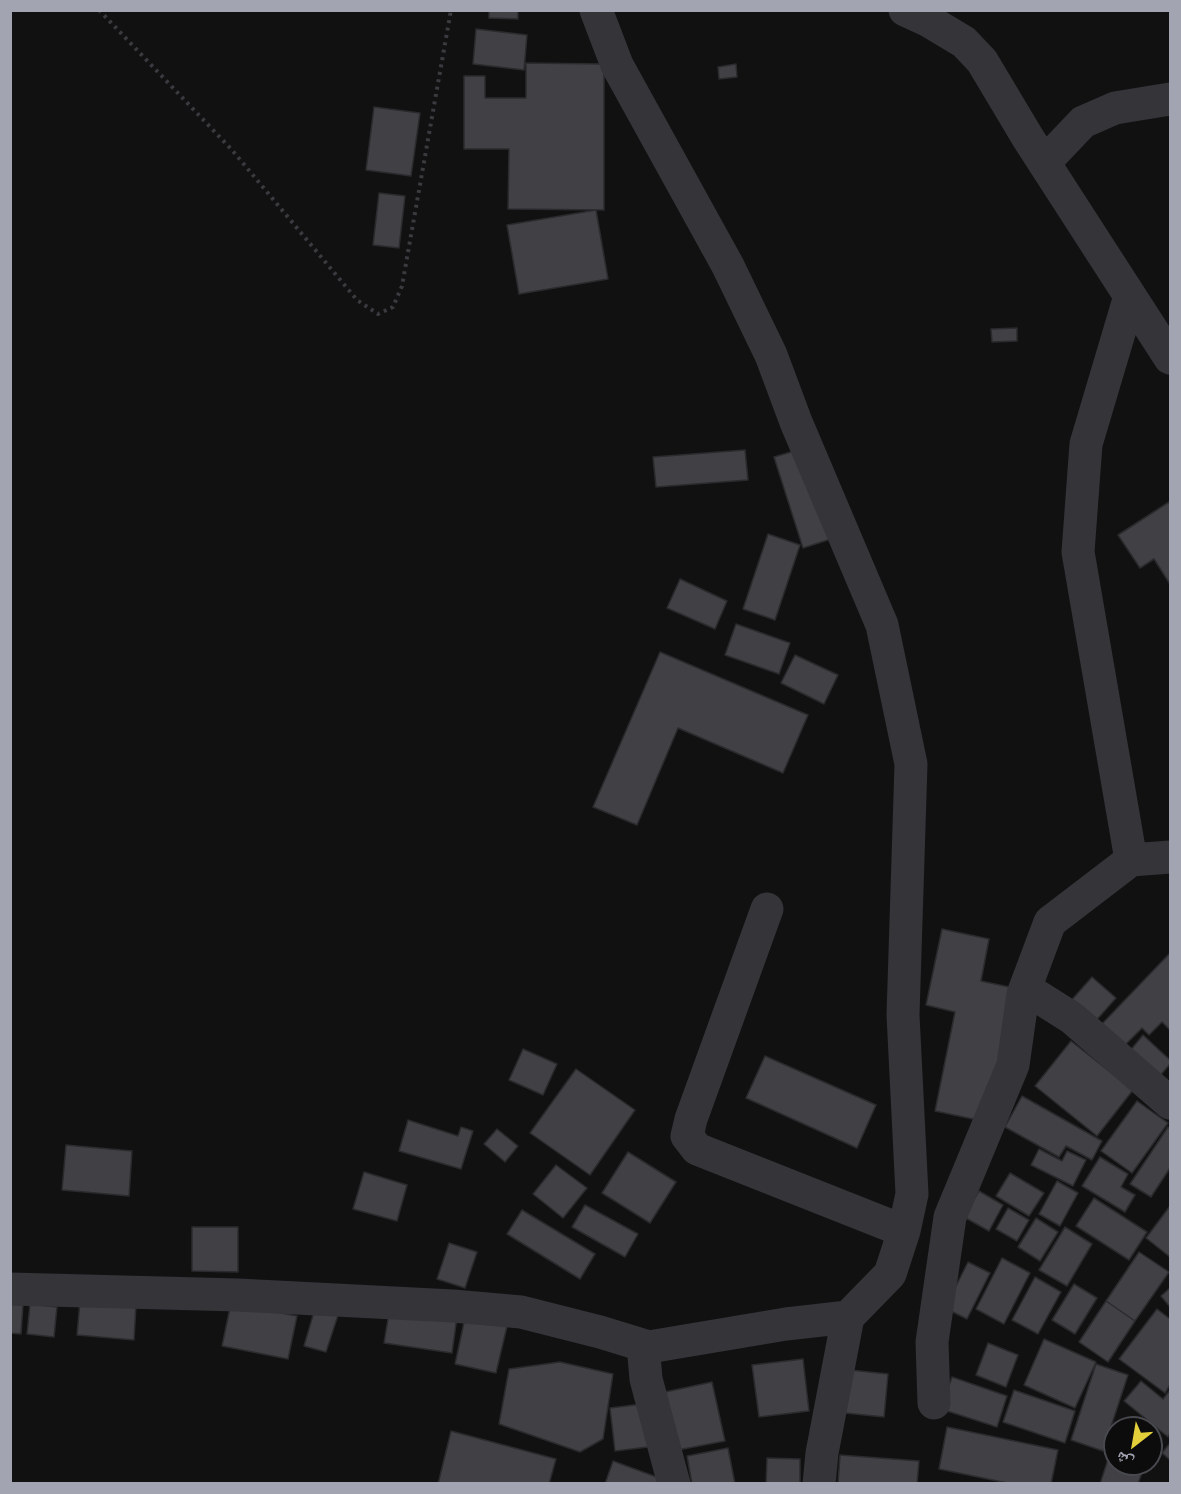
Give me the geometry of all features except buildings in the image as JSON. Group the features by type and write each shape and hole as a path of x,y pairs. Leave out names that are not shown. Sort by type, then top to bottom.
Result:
{"street":[{"path":"596,10 617,65 728,266 771,355 796,422 882,625 911,764 903,1015 912,1194 890,1274 848,1317 822,1454 819,1484"},
{"path":"905,10 964,42 982,61 1044,163 1170,358"},
{"path":"1044,163 1083,122 1115,108 1170,99"},
{"path":"1130,296 1086,444 1078,552 1131,860"},
{"path":"934,1403 932,1342 950,1217 1013,1065 1023,994 1050,922 1131,860 1170,857"},
{"path":"767,909 691,1119 687,1136 697,1149 903,1232"},
{"path":"1023,994 1034,994 1072,1018 1170,1103"},
{"path":"10,1289 260,1296 453,1306 521,1312 649,1347 786,1324 848,1317"},
{"path":"649,1347 644,1356 646,1379 674,1484"}],"path":[{"path":"99,10 232,150 357,300 378,314 393,307 402,286 451,10"}]}
